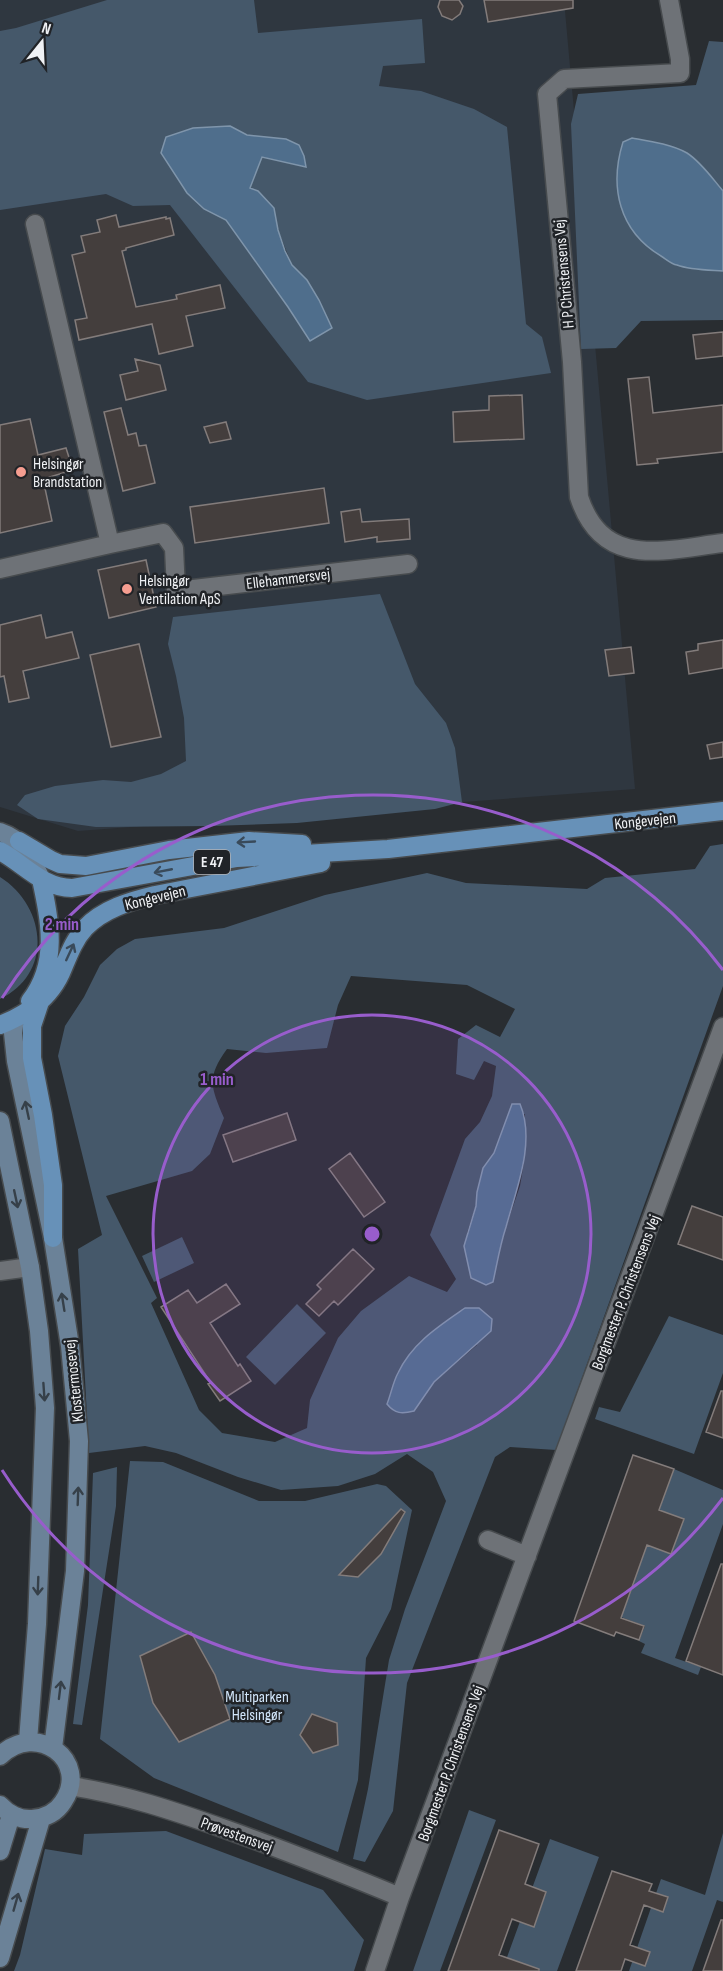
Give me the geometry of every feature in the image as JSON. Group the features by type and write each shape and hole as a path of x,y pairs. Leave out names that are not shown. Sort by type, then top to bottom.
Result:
{"main road":[{"name":"Kongevejen","path":"41,879 57,887 72,888 237,858 388,849 723,811"},
{"path":"0,832 51,860 77,866 169,850 249,841 388,849"},
{"path":"7,1022 40,985 49,960 49,920 41,879 28,851 19,841"},
{"name":"Kongevejen","path":"40,1002 56,983 78,936 96,919 121,905 155,895 388,849"},
{"name":"E 47","path":"0,851 41,879"},
{"path":"40,1002 32,1026 32,1058 53,1185 53,1238"},
{"name":"E 47","path":"7,1022 40,1002"},
{"name":"Klostermosevej","path":"7,1022 13,1033 16,1061 53,1238 70,1346 79,1441 75,1571 53,1748"},
{"name":"Klostermosevej","path":"0,1121 30,1267 39,1331 45,1408 37,1624 28,1741"},
{"path":"0,1756 7,1749 28,1741 41,1742 53,1748 67,1764 70,1786 67,1797 60,1807 40,1819 25,1820 5,1810 0,1851"},
{"path":"0,1958 40,1819"}],"street":[{"name":"H P Christensens Vej","path":"669,0 680,59 680,73 564,79 547,94 572,362 579,497 594,529 607,540 623,548 640,551 723,543"},
{"path":"35,224 110,543"},
{"name":"Ellehammersvej","path":"0,569 110,543 164,533 174,548 176,591 408,564"},
{"name":"Borgmester P. Christensens Vej","path":"375,1971 400,1897 721,1038"},
{"path":"0,1271 30,1267"},
{"path":"488,1540 527,1556"},
{"name":"Prøvestensvej","path":"70,1786 135,1799 171,1810 266,1844 400,1897"}],"shaded area":[{"path":"0,0 564,0 635,789 78,831 0,807"},
{"path":"230,126 247,135 286,139 299,145 304,156 306,167 262,157 250,188 258,191 274,208 285,251 292,265 307,280 332,328 310,341 226,220 204,209 187,193 161,153 166,137 193,128"},
{"path":"632,138 667,145 687,153 702,166 723,191 723,271 693,269 673,264 647,246 635,234 621,206 617,175 623,142"},
{"path":"512,1104 520,1104 524,1119 526,1134 523,1166 493,1282 486,1285 471,1278 464,1246 476,1206 483,1168 494,1153"},
{"path":"465,1308 479,1308 492,1319 491,1331 434,1382 414,1411 402,1413 393,1410 387,1404 404,1362 427,1336"}],"green space":[{"path":"107,0 254,0 258,33 422,19 425,63 383,66 379,86 421,91 474,109 507,127 526,324 542,337 551,373 367,400 308,382 170,205 133,206 106,194 0,210 0,31","holes":["230,126 305,167 262,157 250,188 278,230 292,265 307,280 310,340 226,220"]},
{"path":"709,41 723,42 723,191 704,168 709,270 723,271 723,320 641,321 616,348 581,349 571,124 578,94 696,85"},
{"path":"380,594 415,684 446,723 455,748 462,802 435,809 297,823 96,827 38,819 17,805 25,795 55,786 103,780 131,782 161,774 186,761 184,718 168,644 173,617"},
{"path":"723,844 723,986 556,1450 510,1447 495,1457 407,1683 393,1811 365,1862 353,1859 368,1789 389,1660 405,1609 446,1501 433,1472 407,1454 375,1474 338,1486 281,1490 238,1477 176,1453 145,1446 89,1453 78,1249 102,1235 58,1056 65,1026 84,997 100,965 117,949 135,939 224,928 325,895 427,873 466,883 587,889 605,878 695,869 710,846","holes":["351,976 467,985 515,1009 500,1037 476,1025 458,1039 456,1074 474,1080 484,1061 496,1066 492,1096 480,1122 465,1139 430,1235 456,1279 447,1292 409,1276 361,1311 338,1338 310,1400 307,1428 275,1442 222,1433 199,1410 151,1303 157,1298 106,1196 192,1171 210,1154 224,1118 216,1098 213,1075 227,1049 266,1053 327,1048 338,1005","525,1114 524,1162 520,1186 505,1230 492,1282 467,1233 476,1205 483,1168 494,1153 506,1122","449,1319 477,1345 434,1382 414,1411 387,1404 402,1365 427,1336"]},
{"path":"0,877 27,905 38,939 36,957 29,973 17,987 0,999"},
{"path":"182,1237 194,1263 154,1282 142,1256"},
{"path":"297,1304 326,1333 275,1385 246,1357"},
{"path":"669,1316 723,1335 723,1373 694,1454 595,1419 599,1407 620,1412"},
{"name":"Multiparken Helsingør","path":"130,1461 163,1462 259,1501 305,1501 377,1484 386,1486 412,1510 391,1609 366,1658 358,1780 338,1852 154,1778 100,1739"},
{"path":"117,1467 116,1506 82,1725 73,1724 88,1605 93,1473"},
{"path":"674,1469 723,1490 723,1524 675,1658 701,1667 698,1675 641,1653 645,1644 639,1641 645,1626 621,1617"},
{"path":"469,1810 496,1820 440,1971 413,1971"},
{"path":"166,1831 323,1890 364,1940 354,1971 14,1971 20,1955 45,1849 82,1855 84,1834"},
{"path":"723,1833 723,1902 717,1900 692,1971 629,1971 661,1879 705,1895"},
{"path":"550,1839 599,1857 557,1971 502,1971"}],"building":[{"path":"440,0 459,0 463,6 460,14 452,20 442,16 438,7"},
{"path":"484,0 573,0 573,8 488,22"},
{"path":"116,215 119,227 170,218 174,235 122,251 136,307 177,299 176,295 220,285 225,308 186,316 193,346 159,354 152,324 79,340 75,320 87,318 72,255 85,252 81,236 100,232 97,220"},
{"path":"723,332 723,356 696,359 693,335"},
{"path":"135,359 160,365 166,390 126,400 120,375 138,371"},
{"path":"649,377 653,413 723,405 723,452 657,459 658,463 637,465 628,379"},
{"path":"522,395 524,439 454,442 453,412 489,410 489,396"},
{"path":"121,408 128,435 136,433 139,446 146,445 155,483 123,491 104,412"},
{"name":"Helsingør Brandstation","path":"30,419 38,455 66,448 73,470 43,479 52,521 0,533 0,425"},
{"path":"226,422 231,439 210,443 204,427"},
{"path":"324,488 329,523 195,543 190,507"},
{"path":"360,509 362,522 409,519 410,539 377,542 377,537 345,542 341,512"},
{"name":"Helsingør Ventilation ApS","path":"146,560 156,607 109,618 98,570"},
{"path":"41,615 46,638 72,632 79,658 23,671 29,698 9,702 4,676 0,677 0,625"},
{"path":"723,640 723,668 689,674 686,652 698,650 698,644"},
{"path":"139,644 161,737 111,747 90,655"},
{"path":"631,647 634,673 609,676 605,650"},
{"path":"723,742 723,757 710,759 707,745"},
{"path":"287,1113 296,1140 233,1162 223,1135"},
{"path":"350,1153 385,1202 364,1217 329,1169"},
{"path":"692,1206 723,1217 723,1260 678,1244"},
{"path":"353,1249 374,1269 338,1305 334,1301 319,1316 306,1304 321,1289 317,1285"},
{"path":"226,1284 240,1304 210,1323 238,1366 240,1364 251,1381 220,1401 208,1384 211,1383 161,1307 188,1290 197,1303"},
{"path":"721,1391 723,1391 723,1438 706,1432"},
{"path":"633,1455 674,1469 659,1510 684,1519 671,1554 647,1545 621,1618 644,1626 639,1640 616,1632 614,1636 574,1621"},
{"path":"401,1509 405,1512 381,1554 358,1577 339,1575"},
{"path":"721,1564 723,1564 723,1675 686,1661"},
{"path":"191,1632 215,1675 230,1719 179,1742 153,1703 140,1656"},
{"path":"312,1714 337,1723 338,1745 313,1753 300,1735"},
{"path":"499,1830 539,1844 525,1884 546,1892 534,1927 512,1919 499,1955 539,1969 539,1971 448,1971"},
{"path":"612,1871 652,1884 649,1891 668,1897 663,1912 644,1905 630,1945 650,1952 645,1966 625,1959 621,1971 576,1971"},
{"path":"721,1920 723,1920 723,1971 703,1971"}],"place":[{"name":"Helsingør Brandstation","path":"21,472"},
{"name":"Helsingør Ventilation ApS","path":"127,589"}]}
